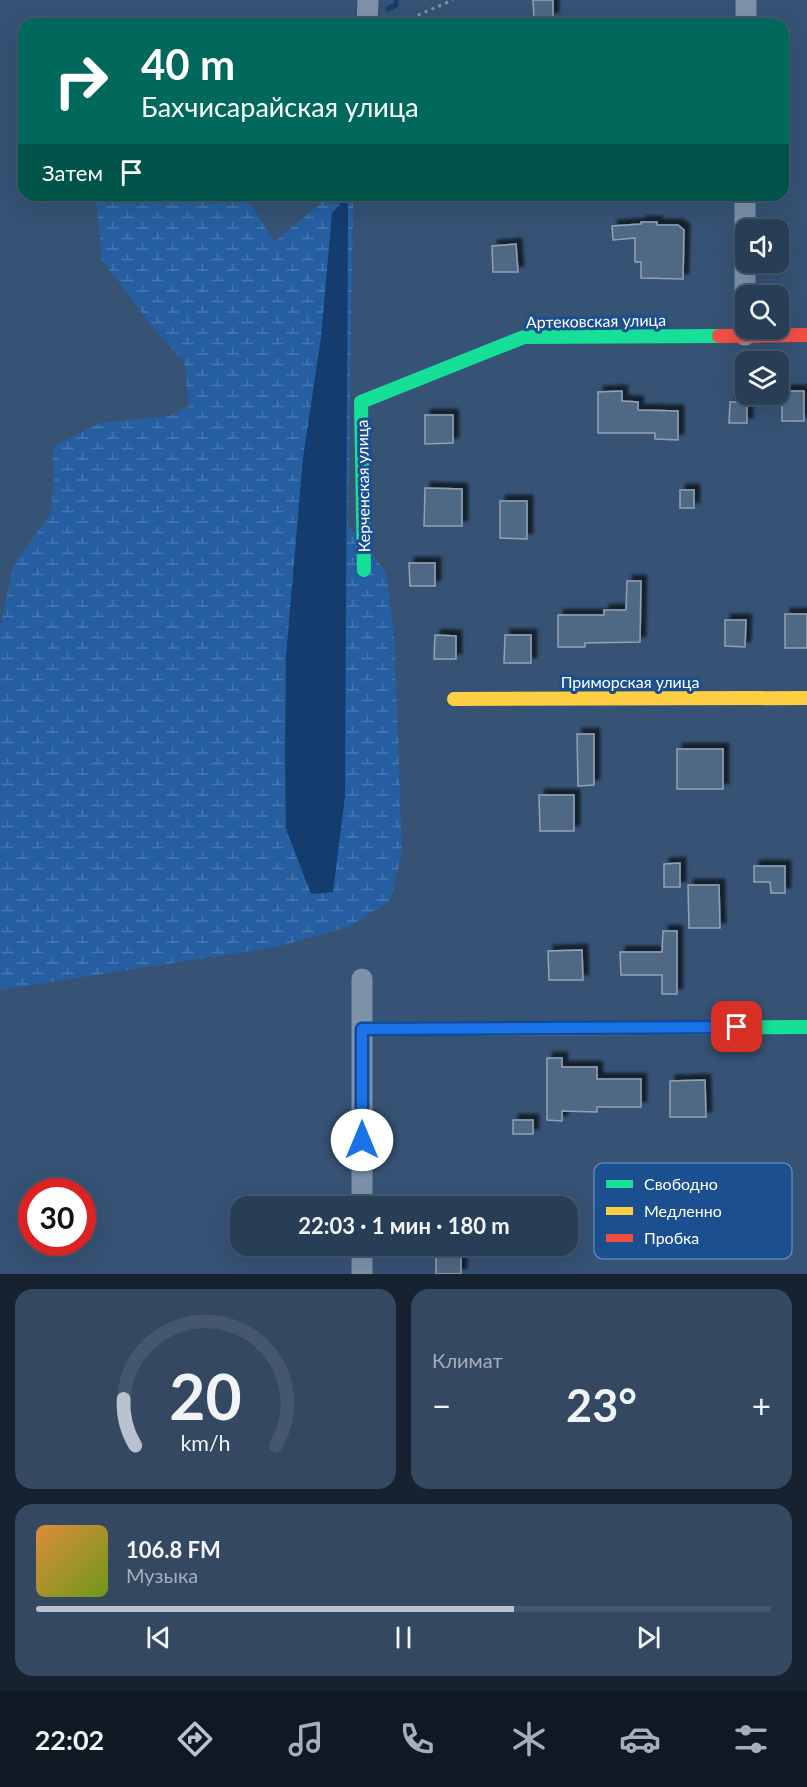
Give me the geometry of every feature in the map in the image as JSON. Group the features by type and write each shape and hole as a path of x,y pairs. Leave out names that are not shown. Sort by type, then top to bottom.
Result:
{"street":[{"path":"367,18 368,0"},
{"path":"746,0 746,18"},
{"path":"745,201 745,285"},
{"name":"Артековская улица","path":"361,402 524,337 735,335"},
{"name":"Артековская улица","path":"789,335 807,335"},
{"name":"Керченская улица","path":"361,402 364,570"},
{"name":"Приморская улица","path":"454,699 807,698"},
{"path":"362,979 362,1196"},
{"path":"362,1029 807,1027"},
{"path":"362,1256 362,1274"}],"path":[{"path":"411,18 453,0"}],"green space":[{"path":"97,201 249,201 274,242 324,201 353,201 348,525 386,572 394,634 402,852 390,901 348,927 276,947 0,990 0,628 14,564 51,513 54,479 53,447 100,423 170,416 189,406 184,362 154,329 102,260"}],"shaded area":[{"path":"342,203 348,203 345,796 333,892 311,894 286,829 286,656 303,458 321,337 332,213"}],"building":[{"path":"533,0 553,0 553,18 534,18"},
{"path":"641,222 678,225 684,230 683,279 641,278 641,262 635,262 635,238 613,240 612,226 641,224"},
{"path":"516,244 518,272 493,272 492,246"},
{"path":"622,391 622,401 638,402 638,410 678,411 678,440 655,439 655,433 598,433 598,392"},
{"path":"789,391 804,391 804,421 782,421 782,405 789,405"},
{"path":"730,402 735,402 735,405 747,405 747,423 729,423"},
{"path":"425,415 453,415 453,443 425,444"},
{"path":"425,488 462,489 462,526 424,526"},
{"path":"680,490 694,490 694,508 680,508"},
{"path":"500,501 527,501 527,539 500,538"},
{"path":"409,563 435,563 435,586 410,586"},
{"path":"627,581 641,581 640,642 585,643 585,647 558,647 558,615 604,615 604,610 626,610"},
{"path":"785,614 807,614 807,648 785,648"},
{"path":"725,620 746,620 745,647 725,646"},
{"path":"435,635 456,636 456,659 434,659"},
{"path":"505,635 531,635 531,663 504,663"},
{"path":"577,734 594,734 594,785 578,786"},
{"path":"677,749 723,749 723,789 677,789"},
{"path":"539,795 574,795 574,831 540,831"},
{"path":"680,863 680,887 664,887 664,864"},
{"path":"754,866 785,866 785,893 771,893 770,882 754,882"},
{"path":"688,885 719,885 720,928 689,928"},
{"path":"663,931 677,931 677,994 662,994 662,975 621,975 620,952 662,952"},
{"path":"582,950 583,980 549,980 548,951"},
{"path":"547,1058 562,1058 562,1067 597,1067 597,1079 641,1079 641,1107 597,1107 597,1112 562,1111 562,1121 547,1120"},
{"path":"705,1080 706,1117 670,1117 670,1081"},
{"path":"513,1120 533,1120 533,1134 513,1134"},
{"path":"436,1256 461,1256 461,1274 436,1274"}],"waterway":[{"path":"388,9 396,5 396,0"}],"traffic: fast":[{"path":"364,570 361,402 524,337 719,336"},
{"path":"660,1028 807,1027"}],"traffic: slow":[{"path":"454,699 807,698"},
{"path":"362,1029 660,1028"}],"traffic: jam":[{"path":"719,336 807,335"}],"route":[{"path":"362,1140 362,1029 737,1027"}]}
